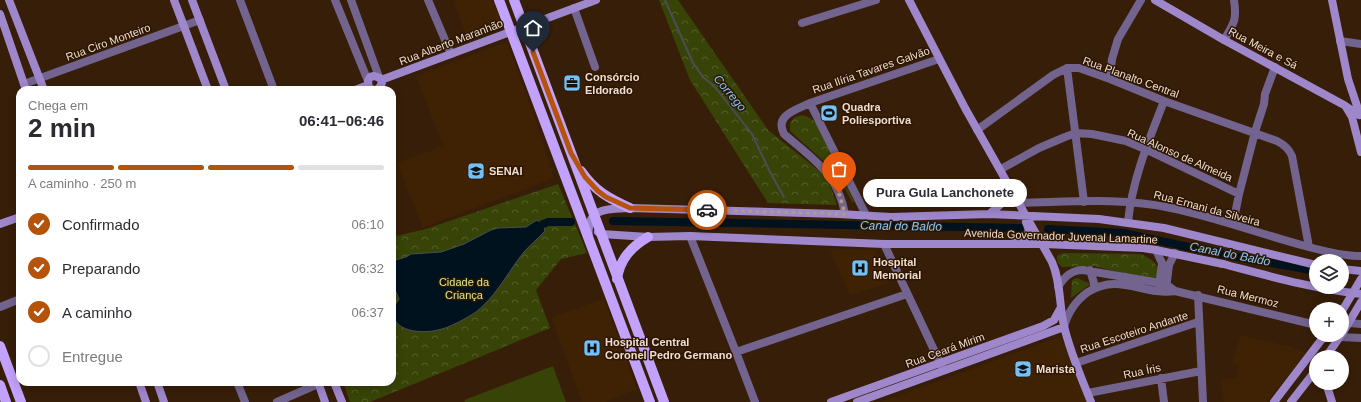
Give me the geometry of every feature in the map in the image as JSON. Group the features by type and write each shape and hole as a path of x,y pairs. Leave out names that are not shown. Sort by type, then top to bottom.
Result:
{"main road":[{"path":"9,0 43,86"},
{"path":"174,0 206,86"},
{"path":"192,0 225,86"},
{"path":"499,0 650,402"},
{"path":"514,0 571,153 592,219 588,232 590,245"},
{"name":"Rua Alberto Maranhão","path":"371,86 372,76 380,79 596,0"},
{"path":"909,0 939,59 1055,268 1060,309 1064,327 1091,402"},
{"name":"Rua Meira e Sá","path":"1155,0 1224,40 1344,105 1360,117"},
{"path":"1332,0 1348,79 1360,117"},
{"path":"0,14 25,86"},
{"path":"380,79 381,86"},
{"path":"1344,105 1352,117 1361,152"},
{"path":"571,153 585,177 594,187 606,197 630,208"},
{"path":"568,185 601,234 664,402"},
{"path":"989,214 1006,200 1012,190"},
{"name":"Avenida Governador Juvenal Lamartine","path":"592,219 602,210 630,208 920,217 989,214 1100,219 1164,228 1228,242 1309,263"},
{"path":"1005,244 1024,239 1029,233 1027,223 1016,215"},
{"path":"0,224 16,218"},
{"name":"Avenida Governador Juvenal Lamartine","path":"601,234 648,237 690,236 884,244 1043,244 1156,250 1223,264 1310,287 1361,294"},
{"path":"618,279 620,266 626,255 635,246 648,237"},
{"path":"1349,270 1361,271"},
{"path":"1348,302 1361,279"},
{"path":"1349,322 1361,302"},
{"name":"Rua Ceará Mirim","path":"857,402 1048,324 1056,317 1060,309"},
{"name":"Rua Ceará Mirim","path":"831,402 1064,327"},
{"path":"1274,402 1320,342"},
{"path":"0,346 21,402"},
{"path":"642,379 647,379 651,383 664,402"},
{"path":"1291,402 1309,379"},
{"path":"0,385 6,402"},
{"path":"140,386 146,402"},
{"path":"158,386 164,402"},
{"path":"319,386 325,402"},
{"path":"336,386 342,402"},
{"path":"1328,390 1332,402"}],"street":[{"path":"240,0 272,86"},
{"path":"336,0 341,17 371,86"},
{"path":"351,0 380,79"},
{"path":"428,0 451,54"},
{"path":"802,23 876,0"},
{"path":"1110,79 1112,59 1118,39 1141,0"},
{"path":"1224,40 1235,20 1236,14 1234,0"},
{"path":"574,8 595,67"},
{"path":"341,17 355,11"},
{"name":"Rua Ciro Monteiro","path":"27,86 40,79 200,20"},
{"path":"1340,41 1361,44"},
{"name":"Rua Ilíria Tavares Galvão","path":"845,214 839,193 831,177 822,167 784,134 780,127 781,121 786,115 810,103 939,59"},
{"path":"1233,224 1255,132 1264,104 1265,94 1275,67"},
{"path":"1067,68 1084,202"},
{"name":"Rua Planalto Central","path":"978,130 1053,75 1067,68 1079,68 1164,101 1255,132 1278,141 1288,148 1295,172 1309,247"},
{"path":"1128,222 1130,201 1146,149 1164,101"},
{"path":"810,103 866,215"},
{"name":"Rua Alonso de Almeida","path":"1001,169 1038,148 1064,136 1076,133 1126,141 1146,149 1239,194"},
{"name":"Rua Ernani da Silveira","path":"1020,203 1130,201 1172,208 1233,224 1331,253 1361,256"},
{"path":"690,236 754,402"},
{"path":"884,244 942,367"},
{"path":"1156,250 1162,263 1163,288"},
{"path":"1163,288 1169,264 1175,253"},
{"path":"1058,287 1073,271 1090,270 1163,288"},
{"path":"1090,270 1094,288"},
{"path":"1064,327 1069,312 1078,299 1094,288 1109,284 1163,288"},
{"name":"Rua Mermoz","path":"1163,288 1198,295 1309,323"},
{"path":"736,352 908,294"},
{"path":"1198,295 1198,322 1203,402"},
{"path":"0,307 16,301"},
{"name":"Rua Escoteiro Andante","path":"1076,362 1198,322"},
{"path":"1349,322 1361,324"},
{"path":"1349,336 1361,338"},
{"name":"Rua Íris","path":"1088,393 1202,371"},
{"path":"1161,378 1164,402"},
{"path":"239,386 245,402"},
{"path":"277,402 312,386"}],"shaded area":[{"path":"459,0 493,0 502,24 467,38 454,2"},
{"path":"507,42 533,113 554,178 423,228 397,163 443,146 416,76"},
{"name":"Hospital Memorial","path":"833,249 875,250 889,283 850,295 830,253 833,252"},
{"name":"Hospital Central Coronel Pedro Germano","path":"604,299 637,389 606,402 582,402 551,317"},
{"path":"1241,335 1293,347 1306,353 1267,402 1224,402 1221,380 1236,378 1239,365 1232,362"},
{"name":"Marista","path":"1059,337 1064,341 1087,402 881,402"}],"green space":[{"path":"659,0 678,0 768,130 827,177 837,205 768,203 690,80"},
{"path":"803,115 817,123 854,202 852,202 837,173 790,131 790,123 795,117"},
{"name":"Cidade da Criança","path":"558,184 587,253 561,259 536,290 550,328 370,402 350,402 344,386 396,386 396,236 426,229"},
{"path":"1063,253 1141,254 1154,262 1159,276 1154,281 1094,266 1062,267 1058,263 1057,256"},
{"path":"1077,278 1091,284 1071,298 1072,280"},
{"path":"553,366 566,402 465,402 464,400"}],"water":[{"path":"537,220 543,224 545,231 523,253 495,293 476,312 463,320 442,329 424,332 409,330 397,323 396,304 399,299 396,292 396,260 411,254 441,252 464,244 498,228 526,227"}],"waterway":[{"name":"Corrego","path":"665,0 693,63 703,77 715,87 752,134 784,197"},
{"name":"Canal do Baldo","path":"613,221 1020,228"},
{"name":"Canal do Baldo","path":"543,224 548,222 571,222"},
{"name":"Canal do Baldo","path":"1048,229 1123,233 1221,254 1309,270"}],"way so far":[{"path":"707,210 845,214 839,193"}],"place":[{"name":"Consórcio Eldorado","path":"572,83"},
{"name":"Quadra Poliesportiva","path":"829,113"},
{"name":"SENAI","path":"476,171"},
{"name":"Pura Gula Lanchonete","path":"839,193"},
{"name":"Hospital Memorial","path":"860,268"},
{"name":"Hospital Central Coronel Pedro Germano","path":"592,348"},
{"name":"Marista","path":"1023,369"}],"route":[{"path":"533,52 571,153 585,177 598,191 606,197 630,208 707,210"}]}
